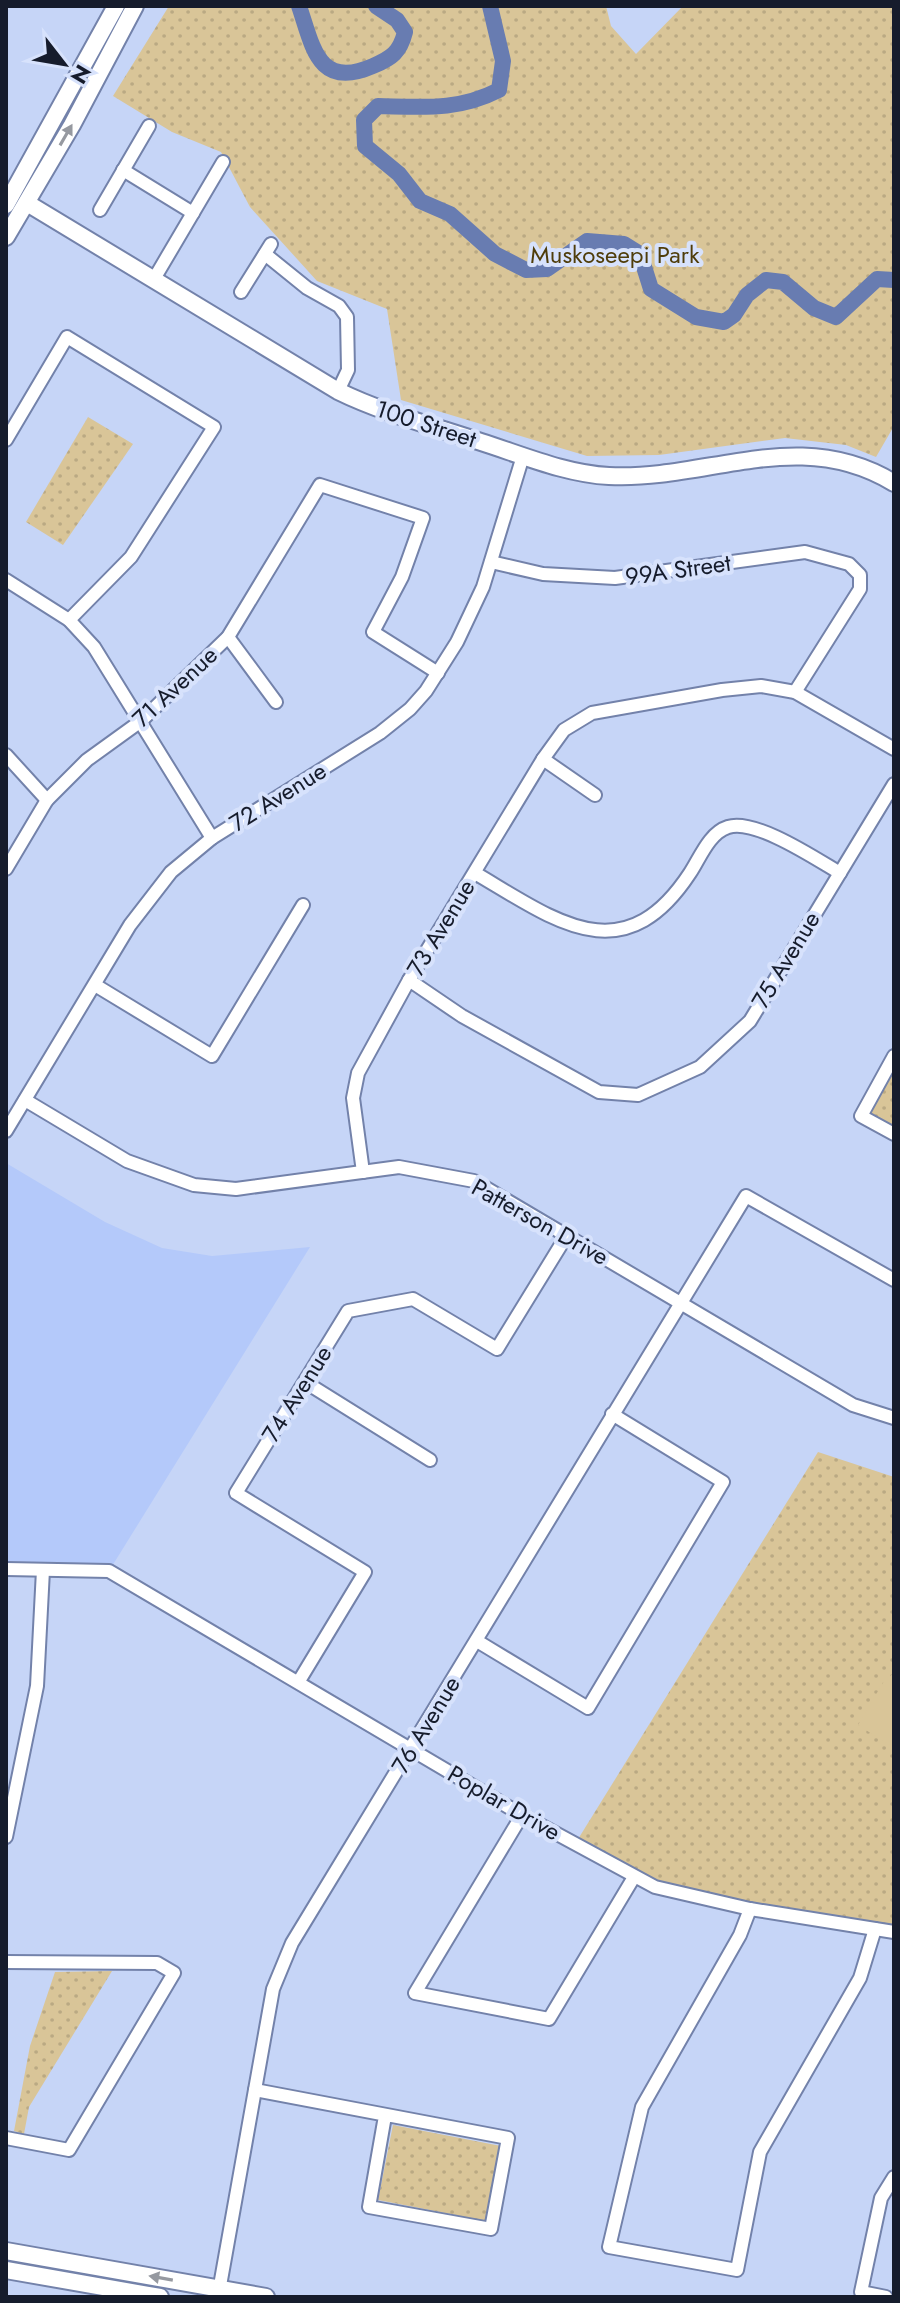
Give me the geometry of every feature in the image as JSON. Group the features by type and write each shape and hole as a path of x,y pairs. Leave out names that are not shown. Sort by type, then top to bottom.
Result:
{"main road":[{"path":"6,237 13,198 116,6"},
{"path":"13,198 135,6"},
{"name":"100 Street","path":"13,198 338,391 374,407 523,456 571,470 613,476 655,474 771,457 829,457 894,483"},
{"path":"6,2251 219,2293 266,2297"},
{"path":"6,2270 160,2297"}],"street":[{"path":"100,210 149,126"},
{"path":"154,279 223,162"},
{"path":"123,170 193,213"},
{"path":"241,292 268,249 307,288 339,306 347,317 348,370 338,391"},
{"path":"6,440 67,337 214,427 131,557 69,620"},
{"name":"72 Avenue","path":"6,1131 130,925 171,872 212,838 395,723 426,691 473,611 523,456"},
{"name":"71 Avenue","path":"6,869 47,800 87,760 141,721 228,637 320,485 423,518 402,577 373,632 438,673"},
{"name":"99A Street","path":"491,562 543,574 615,578 805,552 849,564 860,575 860,589 795,692"},
{"path":"6,580 69,620 94,647 212,838"},
{"path":"228,637 276,702"},
{"name":"73 Avenue","path":"363,1172 353,1098 358,1073 409,980 543,759 564,730 592,713 722,690 761,686 795,692"},
{"path":"795,692 894,749"},
{"path":"6,755 47,800"},
{"path":"543,759 595,795"},
{"name":"75 Avenue","path":"409,980 462,1016 599,1092 638,1095 700,1067 750,1021 894,784"},
{"path":"475,873 552,919 593,932 614,932 655,915 677,892 715,834 731,826 773,834 840,873"},
{"path":"95,985 212,1056 303,905"},
{"path":"894,1056 861,1116 894,1134"},
{"name":"Patterson Drive","path":"25,1100 127,1161 194,1185 236,1189 399,1167 474,1181 853,1405 894,1418"},
{"name":"76 Avenue","path":"219,2293 273,1989 292,1943 746,1196 894,1280"},
{"name":"74 Avenue","path":"299,1681 365,1572 236,1493 348,1311 413,1299 497,1349 567,1235"},
{"path":"305,1382 430,1460"},
{"path":"477,1641 588,1708 723,1482 612,1414"},
{"name":"Poplar Drive","path":"6,1569 109,1571 522,1815 655,1887 750,1909 894,1932"},
{"path":"6,1837 37,1686 43,1570"},
{"path":"522,1815 415,1993 549,2019 634,1877"},
{"path":"750,1909 740,1935 642,2107 609,2247 737,2270 760,2152 860,1978 875,1929"},
{"path":"6,1962 157,1963 174,1973 69,2150 6,2138"},
{"path":"255,2090 508,2138 491,2229 369,2207 385,2116"},
{"path":"886,2297 861,2292 881,2198 894,2177"}],"shaded area":[{"path":"6,1163 105,1222 162,1248 212,1256 310,1247 109,1571 6,1569"}],"green space":[{"name":"Muskoseepi Park","path":"169,6 606,6 611,26 636,54 683,6 894,6 894,426 876,457 846,445 785,438 659,455 587,456 401,400 387,309 317,281 250,207 221,152 172,132 113,96"},
{"path":"88,417 133,444 63,545 26,522"},
{"path":"894,1061 894,1134 861,1116"},
{"path":"818,1452 894,1477 894,1934 655,1887 575,1844"},
{"path":"894,1673 894,1748 858,1725 884,1681"},
{"path":"112,1971 29,2107 24,2134 14,2131 30,2046 55,1972"},
{"path":"393,2125 501,2146 486,2221 378,2200"}],"waterway":[{"path":"299,6 314,49 329,68 340,73 355,72 380,63 401,45 405,32 397,20 376,6"},
{"path":"490,6 503,61 499,90 455,105 378,106 364,120 365,146 399,174 420,201 450,214 495,254 526,270 547,269 587,241 624,244 640,254 651,289 696,317 724,322 734,315 747,295 766,280 783,282 814,308 836,317 877,279 894,280"}]}
